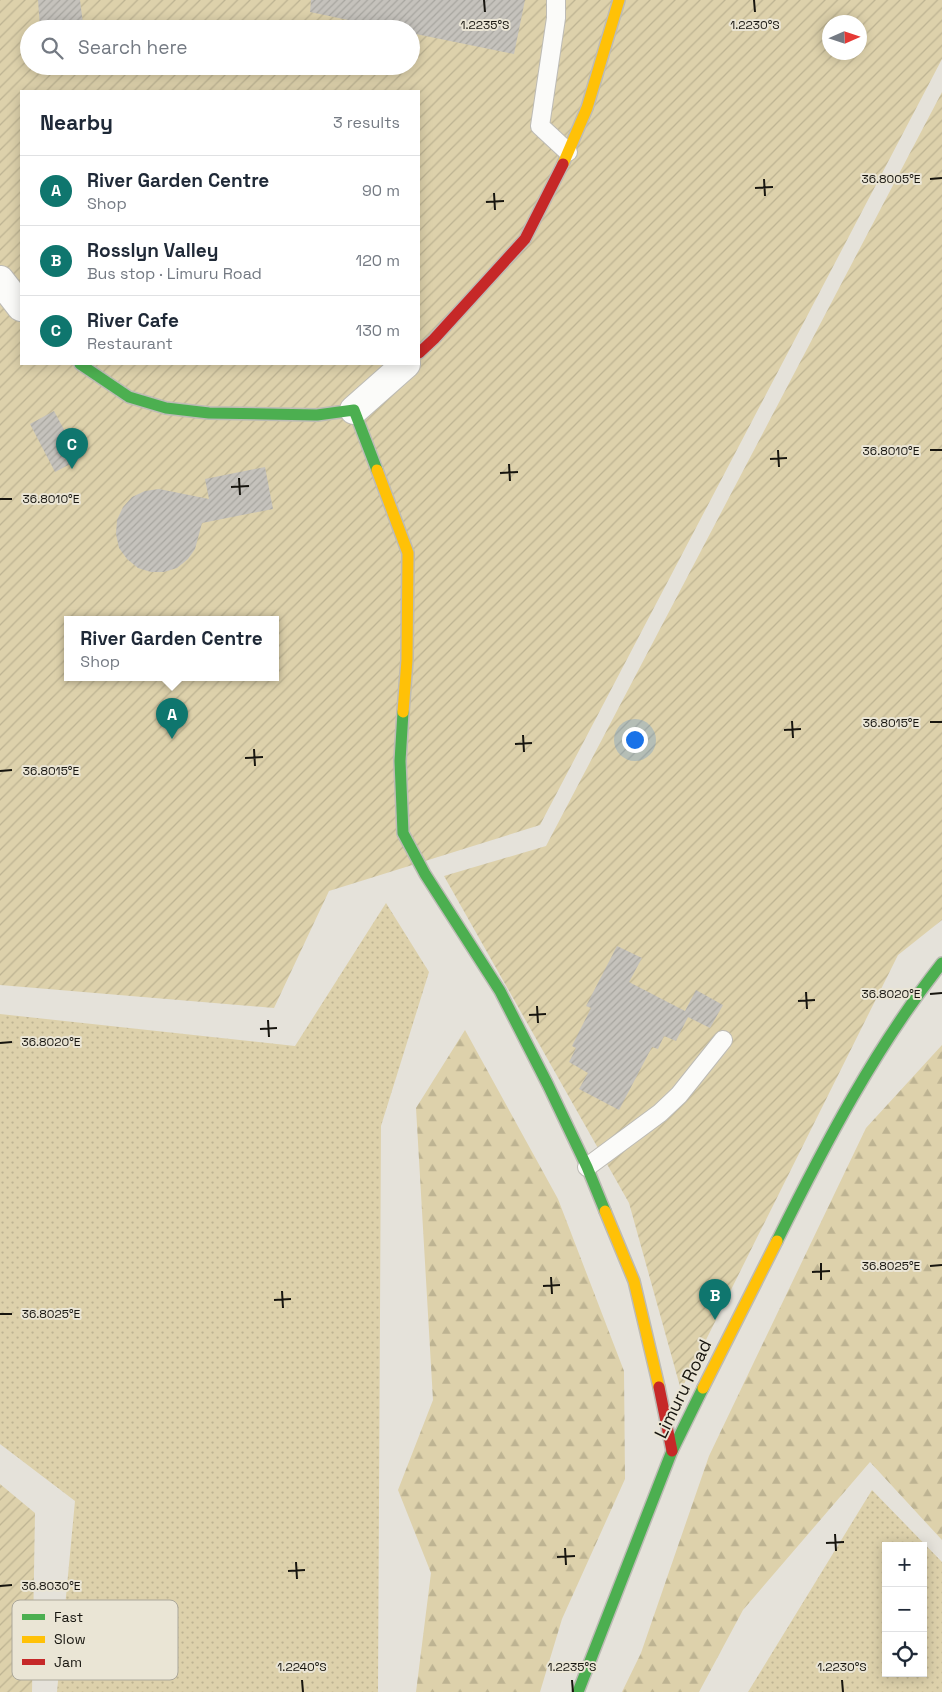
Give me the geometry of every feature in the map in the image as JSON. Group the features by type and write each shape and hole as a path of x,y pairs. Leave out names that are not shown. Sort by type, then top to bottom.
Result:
{"street":[{"path":"420,351 434,339 526,238 559,174 587,108 619,0"},
{"path":"0,280 20,306"},
{"path":"81,365 129,397 166,408 209,413 317,415 354,410 405,365"},
{"path":"354,410 408,553 407,660 400,761 403,834 425,874 500,991 548,1084 587,1167 634,1281 655,1368 672,1451"},
{"name":"Limuru Road","path":"578,1692 672,1451 818,1158 858,1086 919,992 942,963"}],"lane":[{"path":"556,0 556,18 540,126 568,152"},
{"path":"587,1167 660,1113 680,1095 723,1040"}],"green space":[{"path":"0,0 942,0 942,59 540,825 329,891 274,1008 0,985"},
{"path":"942,92 942,920 898,955 681,1390 629,1203 444,876 546,846"},
{"path":"386,903 429,972 381,1126 378,1692 57,1692 58,1680 178,1680 178,1600 66,1600 75,1501 0,1444 0,1014 295,1046"},
{"path":"465,1030 558,1199 624,1371 625,1479 562,1619 540,1692 416,1692 431,1573 398,1490 433,1400 416,1108"},
{"path":"942,1045 942,1540 870,1462 743,1610 699,1692 622,1692 641,1653 709,1456 866,1128"},
{"path":"0,1484 35,1513 34,1600 12,1600 12,1680 32,1680 32,1692 0,1692"},
{"path":"872,1490 923,1542 882,1542 882,1677 927,1677 927,1547 942,1562 942,1692 748,1692"}],"building":[{"path":"38,0 80,0 82,20 39,20"},
{"path":"311,0 525,0 514,54 420,35 420,20 348,20 310,12"},
{"path":"54,411 80,459 55,472 30,424"},
{"path":"265,467 273,509 202,523 195,549 188,559 177,568 164,572 151,572 138,568 127,559 119,548 116,534 117,520 123,507 132,497 145,491 159,489 209,499 205,479"},
{"path":"617,946 642,958 629,982 685,1011 696,990 723,1005 710,1028 688,1017 676,1041 664,1036 658,1049 652,1047 619,1110 579,1089 588,1073 569,1062 576,1048 572,1046 591,1008 586,1006"}],"traffic: fast":[{"path":"81,365 129,397 166,408 209,413 317,415 354,410 377,470"},
{"path":"403,712 400,761 403,833 425,874 500,991 548,1085 587,1167 605,1211"},
{"path":"777,1241 852,1098 895,1029 942,963"},
{"path":"578,1692 672,1451 703,1388"}],"traffic: slow":[{"path":"563,164 587,108 619,0"},
{"path":"377,470 408,553 407,660 403,712"},
{"path":"605,1211 634,1281 659,1387"},
{"path":"703,1388 777,1241"}],"traffic: jam":[{"path":"420,352 525,239 563,164"},
{"path":"659,1387 672,1451"}],"place":[{"name":"River Cafe","path":"72,469"},
{"name":"River Garden Centre","path":"172,739"},
{"name":"Rosslyn Valley","path":"715,1320"}]}
